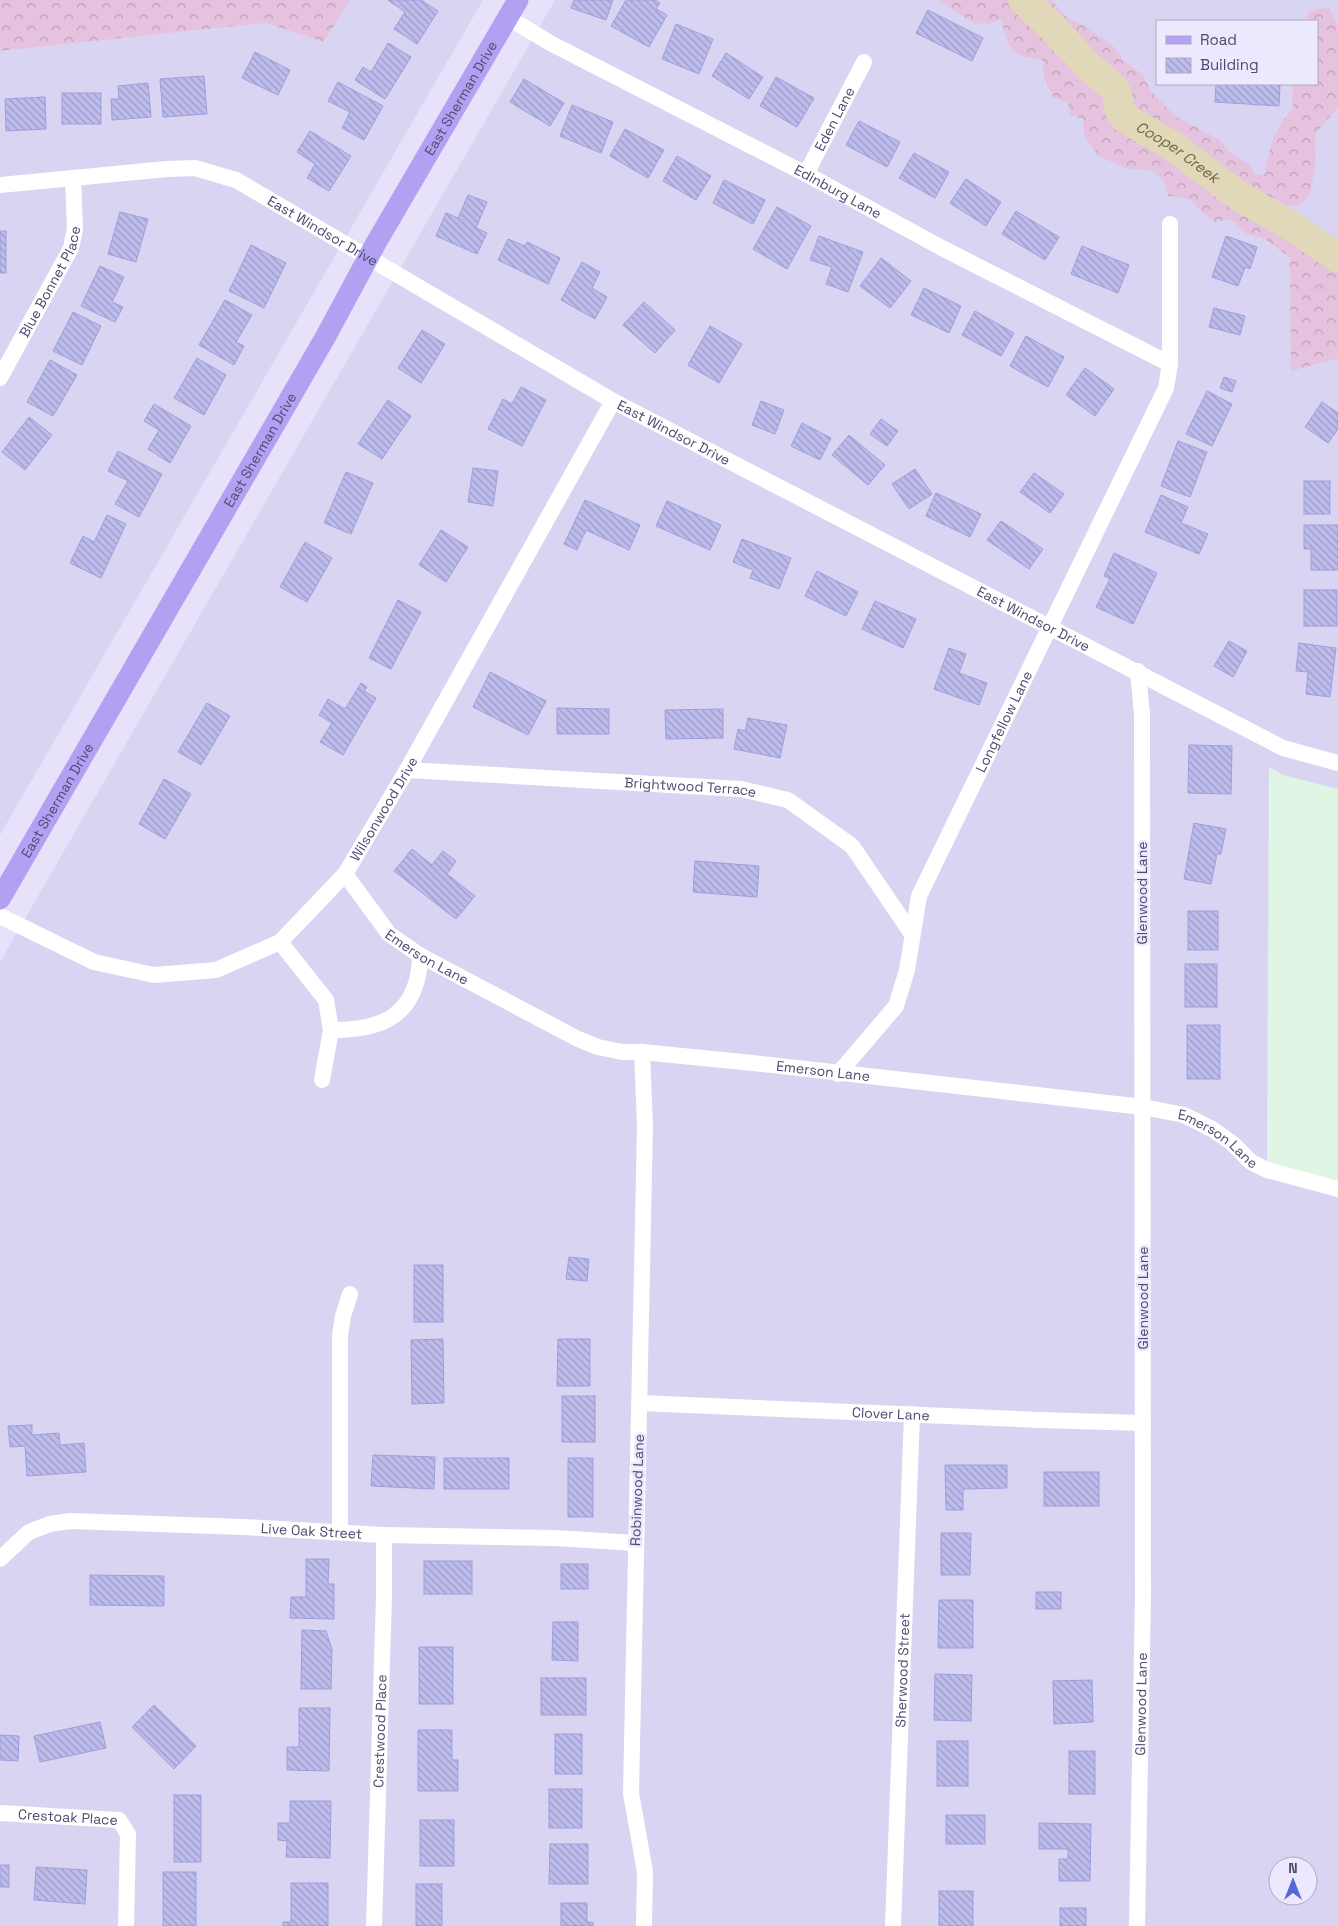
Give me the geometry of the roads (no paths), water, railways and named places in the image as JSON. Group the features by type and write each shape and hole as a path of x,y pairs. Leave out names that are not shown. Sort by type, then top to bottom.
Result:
{"main road":[{"name":"East Sherman Drive","path":"0,899 326,336 368,256 513,9"}],"street":[{"name":"Edinburg Lane","path":"513,9 550,42 806,174 942,248 1170,364"},
{"name":"Eden Lane","path":"806,174 864,62"},
{"name":"East Windsor Drive","path":"0,185 195,168 236,180 612,400 1048,627 1138,671 1283,748 1338,763"},
{"name":"Blue Bonnet Place","path":"0,378 70,248 75,229 73,178"},
{"name":"Longfellow Lane","path":"838,1074 896,1006 907,970 919,896 1048,627 1166,388 1170,364 1170,224"},
{"name":"Wilsonwood Drive","path":"0,916 94,962 154,975 216,970 280,942 345,874 407,770 612,400"},
{"name":"Glenwood Lane","path":"1137,1926 1143,1595 1142,714 1138,671"},
{"name":"Brightwood Terrace","path":"407,770 741,789 788,800 852,846 912,934"},
{"name":"Emerson Lane","path":"345,874 389,934 421,956 578,1039 598,1047 622,1052 642,1052 1143,1107 1184,1115 1232,1143 1251,1162 1267,1170 1338,1189"},
{"path":"280,942 326,1000 331,1030 322,1080"},
{"path":"331,1030 370,1028 391,1019 407,1003 416,984 421,956"},
{"name":"Robinwood Lane","path":"642,1052 645,1126 631,1793 645,1872 644,1926"},
{"path":"340,1532 340,1335 343,1316 350,1294"},
{"name":"Clover Lane","path":"640,1403 1143,1422"},
{"name":"Sherwood Street","path":"893,1926 912,1414"},
{"name":"Live Oak Street","path":"0,1559 29,1532 50,1524 70,1521 244,1527 384,1535 555,1538 635,1543"},
{"name":"Crestwood Place","path":"374,1926 384,1595 384,1535"},
{"name":"Crestoak Place","path":"0,1813 119,1820 128,1834 126,1926"}],"waterway":[{"name":"Cooper Creek","path":"1023,0 1051,26 1087,65 1113,87 1117,94 1120,111 1126,119 1173,146 1239,196 1293,227 1338,258"}]}
